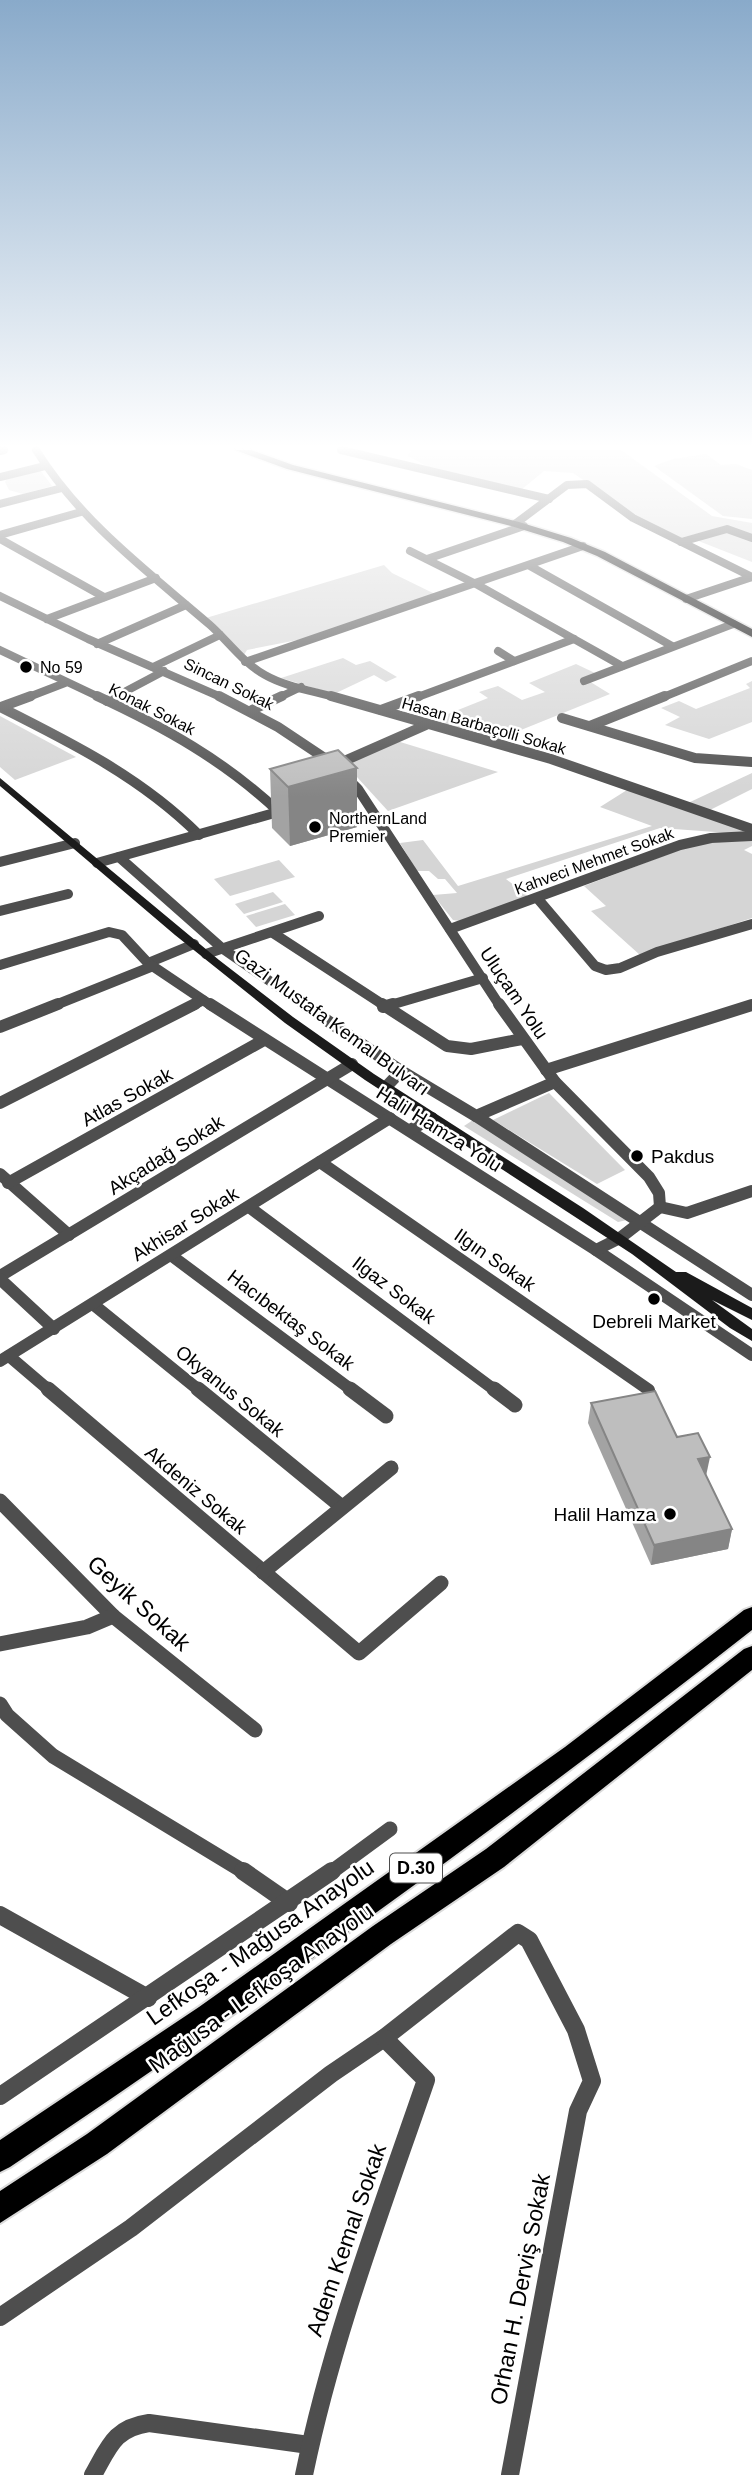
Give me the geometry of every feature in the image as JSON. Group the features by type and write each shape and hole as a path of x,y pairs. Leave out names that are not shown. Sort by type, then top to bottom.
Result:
{"highway":[{"name":"Lefkoşa - Mağusa Anayolu","path":"0,2157 209,2017 563,1763 752,1617"},
{"name":"Mağusa - Lefkoşa Anayolu","path":"0,2208 97,2144 382,1935 495,1858 752,1656"}],"main road":[{"path":"622,566 752,634"},
{"name":"Gazi Mustafa Kemal Bulvarı","path":"0,781 289,1020 432,1118 620,1238 661,1267 706,1305 752,1336"},
{"name":"Gazi Mustafa Kemal Bulvarı","path":"661,1267 713,1292 752,1315"}],"street":[{"path":"49,566 104,597"},
{"name":"Hasan Barbaçolli Sokak","path":"142,566 220,635 253,670 272,679 551,760 752,829"},
{"path":"440,566 622,666"},
{"path":"245,662 530,566 672,646"},
{"path":"729,566 752,577"},
{"path":"687,598 752,577"},
{"path":"47,619 156,578"},
{"name":"Sincan Sokak","path":"0,596 97,644 252,710 305,742 335,765 353,784"},
{"path":"97,644 186,605"},
{"path":"584,681 733,624"},
{"path":"153,667 220,635"},
{"path":"381,710 574,639"},
{"name":"Konak Sokak","path":"0,650 107,701 226,766 279,811"},
{"path":"498,652 514,660"},
{"path":"590,726 752,661"},
{"path":"107,701 164,671"},
{"path":"1,707 65,683"},
{"path":"252,710 301,687"},
{"path":"1,707 159,795 199,835"},
{"path":"562,718 695,758 752,762"},
{"path":"335,765 426,725"},
{"path":"339,787 353,784"},
{"name":"Uluçam Yolu","path":"353,784 522,1039 555,1082 649,1177 659,1193 660,1207"},
{"path":"347,799 366,802"},
{"path":"97,863 292,808"},
{"name":"Kahveci Mehmet Sokak","path":"450,929 694,841 752,836"},
{"path":"0,862 75,843"},
{"path":"119,857 223,949 401,1071 476,1116 752,1296"},
{"path":"0,911 68,894"},
{"path":"537,899 595,966 606,970 752,924"},
{"path":"206,954 319,916"},
{"name":"Halil Hamza Yolu","path":"0,965 109,932 122,936 151,965 264,1040 596,1250 752,1355"},
{"path":"273,933 383,1007 447,1046 460,1050 522,1039"},
{"path":"0,1027 151,965 194,944"},
{"path":"383,1007 482,978"},
{"path":"0,1103 204,1000"},
{"path":"546,1070 752,1005"},
{"name":"Atlas Sokak","path":"4,1179 264,1040"},
{"name":"Akçadağ Sokak","path":"0,1278 352,1064"},
{"path":"386,1087 401,1071"},
{"path":"476,1116 555,1082"},
{"name":"Akhisar Sokak","path":"5,1359 390,1118"},
{"path":"410,1130 432,1118"},
{"name":"Ilgın Sokak","path":"320,1162 649,1390"},
{"path":"4,1179 69,1235"},
{"path":"596,1250 620,1238 660,1207 687,1213 752,1191"},
{"name":"Ilgaz Sokak","path":"249,1207 515,1405"},
{"name":"Hacıbektaş Sokak","path":"172,1255 386,1416"},
{"path":"0,1278 54,1329"},
{"path":"713,1292 728,1281"},
{"name":"Okyanus Sokak","path":"94,1305 342,1507"},
{"name":"Akdeniz Sokak","path":"5,1359 359,1653 442,1583"},
{"path":"262,1572 391,1468"},
{"name":"Geyik Sokak","path":"0,1501 113,1616 255,1730"},
{"path":"0,1644 88,1627 113,1616"},
{"path":"0,1704 7,1715 53,1756 272,1889 289,1903"},
{"path":"0,2096 289,1903 390,1829"},
{"path":"0,1915 148,1998"},
{"name":"Orhan H. Derviş Sokak","path":"384,2038 518,1933 529,1940 576,2029 592,2081 578,2111 510,2475"},
{"path":"0,2316 131,2228 331,2074 384,2038"},
{"name":"Adem Kemal Sokak","path":"303,2475 343,2316 379,2220 426,2080 384,2038"},
{"path":"93,2475 113,2439 128,2425 149,2423 309,2445"}],"shaded area":[{"path":"382,566 437,595 308,638 247,650 244,655 206,618"},
{"path":"343,658 356,665 370,661 397,677 386,682 374,675 334,694 281,678"},
{"path":"576,664 595,673 584,678 610,694 499,739 428,722 488,698 479,692 498,686 522,700 545,692 529,683"},
{"path":"752,681 752,722 709,739 665,725 680,717 661,708 679,701 696,709 750,688 746,684"},
{"path":"0,716 76,757 15,780 0,767"},
{"path":"397,741 498,772 388,811 346,765"},
{"path":"752,773 752,789 710,810 688,803"},
{"path":"627,790 746,831 743,834 660,828 506,879 530,898 460,921 453,920 433,895 457,893 445,879 438,879 429,871 417,871 400,843 423,840 458,886 652,826 600,807"},
{"path":"752,839 752,846 744,850 752,854 752,918 640,955 591,911 606,906 584,886 695,844"},
{"path":"279,860 295,877 230,896 214,879"},
{"path":"273,892 283,902 244,914 235,904"},
{"path":"285,904 295,915 256,927 246,916"},
{"path":"549,1093 625,1170 597,1184 493,1120"},
{"path":"473,1120 627,1220 618,1222 464,1126"}],"building":[{"path":"338,750 357,768 288,787 270,769"},
{"name":"Halil Hamza","path":"655,1391 677,1437 698,1433 710,1457 698,1459 732,1529 654,1545 591,1403"}],"place":[{"name":"No 59","path":"26,667"},
{"name":"NorthernLand Premier","path":"315,827"},
{"name":"Pakdus","path":"637,1156"},
{"name":"Debreli Market","path":"654,1299"},
{"name":"Halil Hamza","path":"670,1514"}]}
